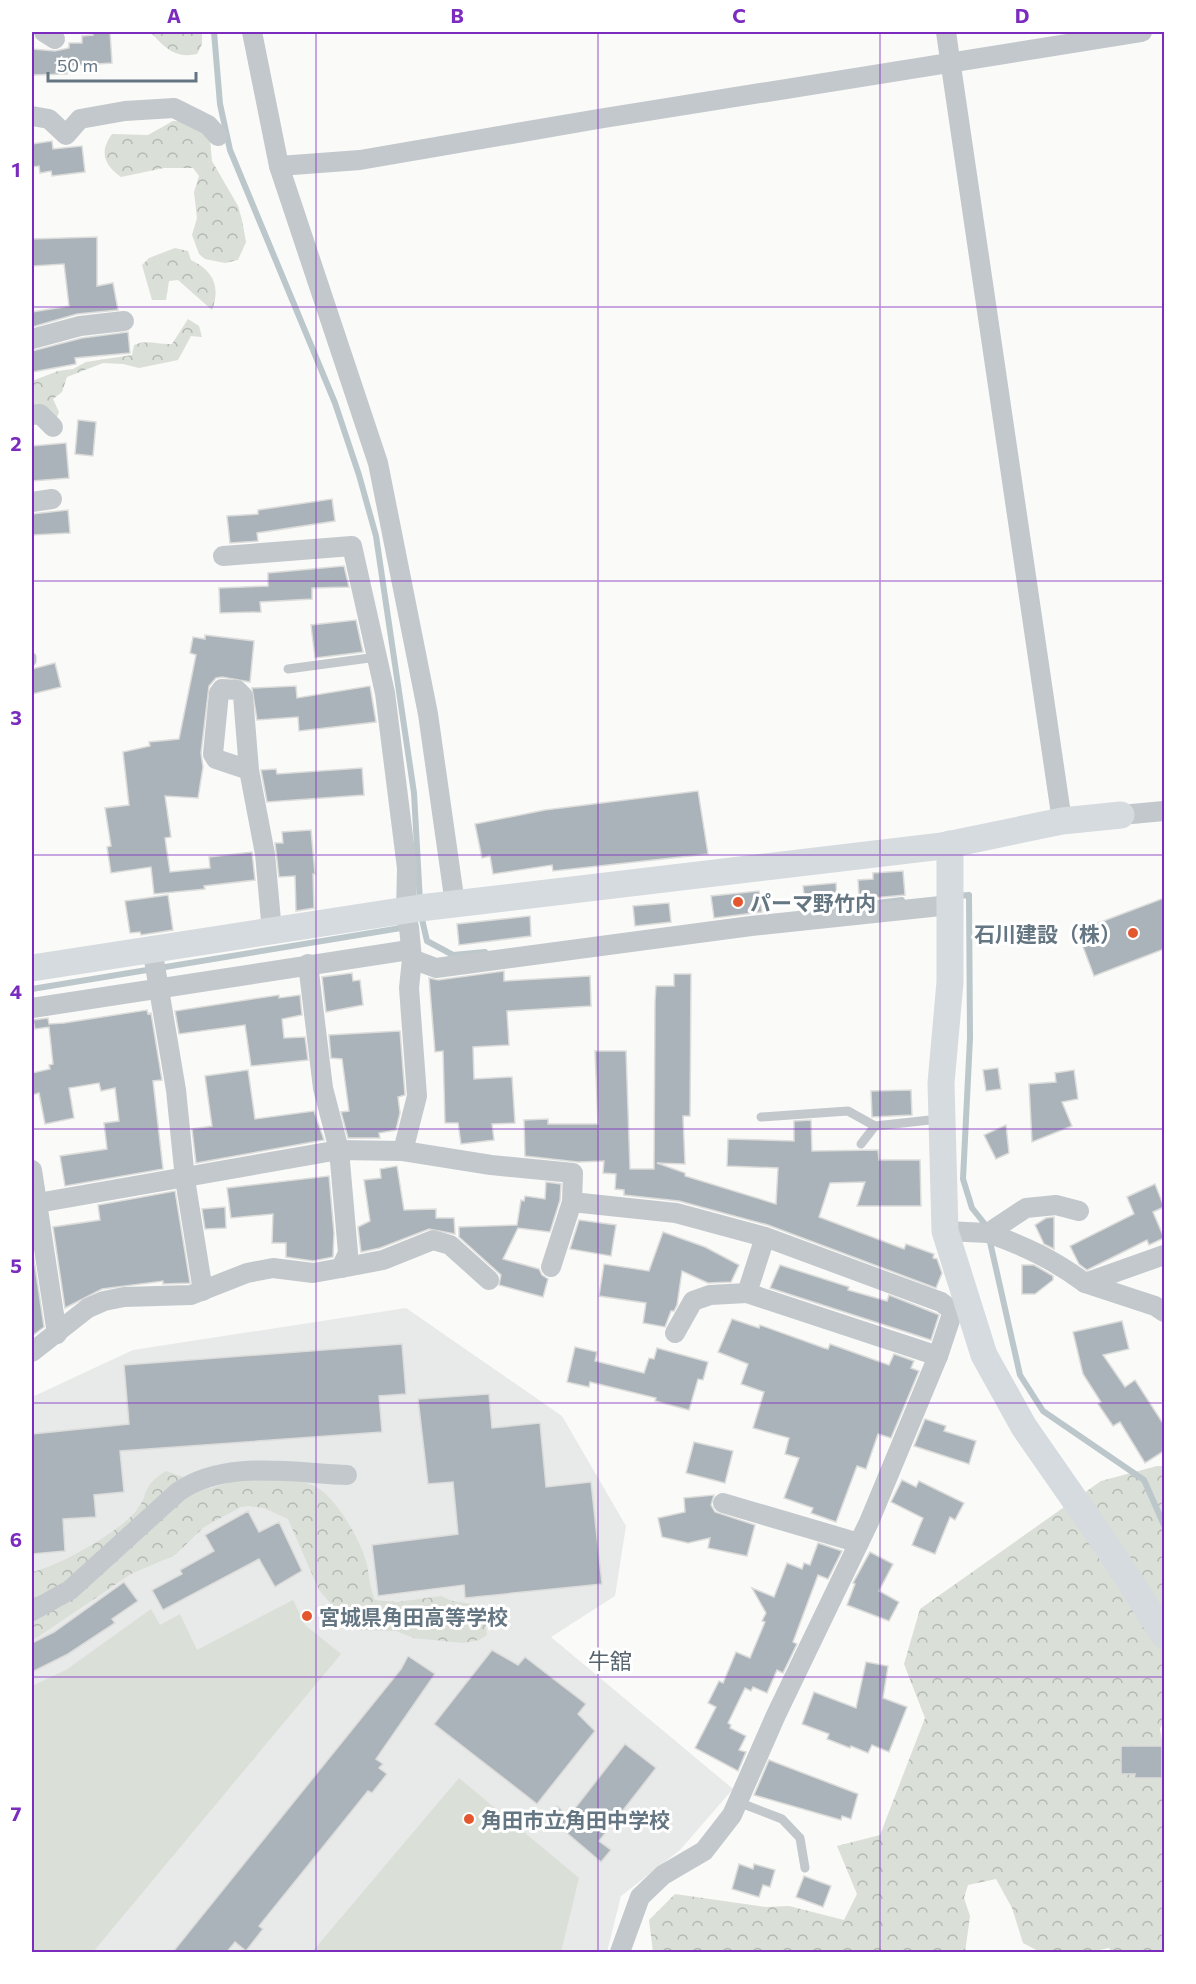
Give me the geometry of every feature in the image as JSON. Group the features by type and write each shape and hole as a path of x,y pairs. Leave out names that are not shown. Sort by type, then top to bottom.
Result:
{"street":[{"path":"252,32 279,166 378,463 428,714 454,904"},
{"path":"946,32 1062,822"},
{"path":"279,166 323,160 360,160 598,118 1142,32"},
{"path":"32,116 49,119 66,135 80,119 125,111 174,108 208,125 218,136"},
{"path":"32,339 80,326 124,321"},
{"path":"32,415 40,414 53,427"},
{"path":"32,502 52,499"},
{"path":"223,556 352,546 385,693 407,867 404,911 409,927 409,988 417,1096 404,1151"},
{"path":"249,770 265,854 272,932"},
{"path":"32,968 454,904 950,844 1062,822 1164,811"},
{"path":"950,844 950,982 941,1083 945,1231 959,1306 1024,1427 1113,1555 1164,1635"},
{"path":"32,1008 308,963 410,954 435,968 751,926 950,905"},
{"path":"152,948 176,1090 185,1179 203,1291"},
{"path":"308,963 322,1088 339,1150 348,1253 340,1268"},
{"path":"34,1204 339,1150 404,1151 491,1165 573,1173 572,1202 551,1267"},
{"path":"32,1170 34,1204 57,1334"},
{"path":"572,1202 676,1213 765,1237 941,1302 959,1306"},
{"path":"988,1233 1026,1208 1056,1205 1079,1211"},
{"path":"945,1231 988,1233 1025,1246 1053,1260 1085,1283 1155,1306 1164,1312"},
{"path":"747,1293 765,1237"},
{"path":"32,1352 88,1308 104,1301 124,1297 179,1296 203,1291 247,1273 273,1268 313,1273 340,1268 383,1260 433,1240 450,1245 489,1280"},
{"path":"1085,1283 1164,1255"},
{"path":"675,1333 693,1301 710,1295 747,1293 938,1356"},
{"path":"620,1953 640,1897 663,1875 704,1851 732,1815 776,1716 859,1543 959,1306"},
{"path":"32,1611 70,1590 194,1481 244,1471 347,1475"},
{"path":"723,1503 859,1543"}],"lane":[{"path":"288,669 377,657"},
{"path":"761,1117 848,1111 875,1126 942,1119"},
{"path":"861,1144 875,1126"},
{"path":"738,1802 782,1819 800,1838 805,1868"}],"shaded area":[{"name":"宮城県角田高等学校","path":"406,1308 562,1416 626,1526 615,1596 551,1637 733,1789 680,1850 621,1896 607,1952 32,1952 32,1397 133,1350"}],"green space":[{"path":"150,32 202,32 202,44 197,54 182,55 170,50"},
{"path":"173,121 187,121 210,139 212,161 238,206 242,220 246,242 238,260 225,263 205,259 199,254 192,235 197,218 194,192 199,176 193,168 164,168 121,177 107,163 105,152 112,134 148,135"},
{"path":"175,248 188,251 191,260 210,274 216,294 212,310 178,280 169,281 166,300 152,300 142,265 149,258"},
{"path":"188,319 199,326 202,337 191,336 178,360 139,368 103,363 67,377 62,392 53,399 59,412 57,417 51,417 47,408 32,405 32,381 58,371 73,369 86,362 132,355 134,345 139,343 172,344"},
{"path":"1164,1466 1164,1720 1160,1729 1164,1751 1164,1952 1112,1952 1109,1948 1090,1952 1040,1952 1023,1943 1012,1908 996,1879 968,1885 964,1898 970,1916 965,1952 653,1952 649,1920 675,1894 766,1907 789,1906 844,1920 857,1894 837,1846 880,1835 925,1718 904,1664 920,1609 1101,1481"},
{"path":"166,1471 186,1478 193,1490 242,1480 290,1480 316,1487 331,1499 356,1537 366,1561 375,1600 397,1602 441,1596 452,1601 479,1605 484,1612 487,1635 479,1640 463,1643 414,1638 396,1631 353,1630 319,1590 288,1519 264,1508 249,1506 241,1507 204,1527 175,1555 131,1574 32,1641 32,1572 72,1556 116,1529 136,1511 152,1482"},
{"path":"293,1600 305,1625 341,1654 93,1952 32,1952 32,1686 66,1670 151,1609 160,1625 180,1614 197,1650"},
{"path":"459,1778 579,1878 561,1952 312,1952"}],"building":[{"path":"92,32 110,32 112,63 67,66 67,74 32,75 32,49 55,51 69,48 69,43 82,43 82,36 93,35"},
{"path":"52,141 53,149 82,146 85,172 52,176 51,171 40,173 39,166 32,167 32,144"},
{"path":"97,237 97,286 113,283 118,310 77,314 32,327 32,312 69,306 64,264 33,266 32,239"},
{"path":"128,332 130,353 75,358 76,364 32,372 32,351 82,338"},
{"path":"78,420 96,422 93,456 75,454"},
{"path":"66,443 69,478 32,481 32,446"},
{"path":"332,499 335,521 257,533 258,541 230,543 227,516 258,514 258,510"},
{"path":"68,510 70,533 32,535 32,514"},
{"path":"344,566 349,587 312,588 312,599 260,602 261,612 220,613 219,588 268,586 268,573"},
{"path":"356,620 363,652 315,658 311,625"},
{"path":"205,635 254,641 250,682 222,677 216,678 209,686 201,753 203,767 198,798 165,796 171,837 165,838 170,872 210,868 209,857 252,852 255,880 204,886 205,889 154,894 151,867 111,873 107,847 111,846 105,808 129,805 123,752 150,746 149,742 179,739 196,655 190,653 193,637 205,639"},
{"path":"55,663 61,687 32,694 32,669"},
{"path":"296,686 297,698 370,686 376,722 299,731 298,717 257,720 252,688"},
{"path":"362,768 364,795 267,802 261,770 276,769 277,774"},
{"path":"698,791 708,854 553,871 552,865 493,874 490,856 482,858 475,824 545,810"},
{"path":"311,830 315,874 313,874 314,908 296,911 295,876 279,877 275,843 283,843 282,832"},
{"path":"903,871 905,895 872,898 872,895 859,896 858,880 873,879 873,873"},
{"path":"836,883 837,902 805,904 803,886"},
{"path":"759,891 762,912 714,918 711,896"},
{"path":"168,895 173,930 141,935 140,932 130,933 125,901"},
{"path":"1164,898 1164,949 1094,976 1077,931"},
{"path":"669,903 671,922 635,926 633,906"},
{"path":"530,916 531,936 459,945 457,924"},
{"path":"504,971 504,981 590,976 591,1006 507,1011 509,1045 473,1047 474,1079 512,1077 515,1123 492,1124 494,1140 461,1144 458,1123 445,1123 443,1051 435,1052 429,978 438,980"},
{"path":"352,973 353,981 360,980 363,1005 326,1012 322,977"},
{"path":"674,974 691,974 690,1116 683,1116 685,1164 657,1163 685,1173 685,1176 776,1204 778,1168 727,1166 728,1139 794,1141 794,1121 811,1120 812,1151 878,1150 879,1160 920,1160 921,1206 857,1206 865,1182 830,1183 819,1217 904,1249 906,1244 934,1254 933,1258 937,1259 942,1273 936,1288 768,1225 679,1201 624,1195 624,1190 615,1189 616,1174 603,1173 604,1161 578,1162 525,1156 524,1120 548,1119 548,1124 598,1124 595,1051 626,1051 630,1169 654,1169 656,986 674,986"},
{"path":"279,995 279,998 300,995 302,1015 282,1019 284,1038 305,1037 308,1060 251,1066 245,1025 179,1034 175,1011"},
{"path":"147,1010 148,1014 151,1013 162,1080 153,1081 163,1169 65,1186 60,1156 107,1149 104,1123 119,1121 115,1088 101,1091 99,1083 69,1088 74,1118 45,1124 39,1093 32,1095 32,1073 50,1069 49,1065 53,1064 49,1027 35,1029 33,1020 48,1018 49,1024 64,1023"},
{"path":"400,1031 405,1095 398,1097 400,1113 396,1130 379,1133 380,1138 348,1138 341,1112 349,1111 342,1059 331,1058 329,1035"},
{"path":"998,1068 1001,1089 986,1091 983,1070"},
{"path":"248,1070 255,1119 314,1111 324,1140 196,1163 192,1129 212,1126 205,1076"},
{"path":"1074,1070 1078,1099 1062,1102 1072,1126 1032,1142 1029,1084 1056,1082 1055,1073"},
{"path":"911,1090 912,1115 872,1117 871,1091"},
{"path":"1006,1125 1009,1153 996,1159 984,1135"},
{"path":"397,1166 404,1210 436,1209 436,1218 454,1218 455,1234 429,1229 380,1248 361,1252 358,1227 370,1221 364,1180 381,1178 380,1169"},
{"path":"329,1176 334,1233 333,1257 313,1261 286,1257 286,1243 272,1243 273,1214 231,1218 227,1188"},
{"path":"546,1182 561,1184 560,1200 550,1232 518,1228 503,1259 539,1269 548,1279 543,1297 499,1285 501,1275 459,1237 459,1227 517,1225 521,1200 524,1201 525,1196 545,1199"},
{"path":"1155,1184 1164,1207 1153,1212 1164,1238 1149,1245 1147,1240 1087,1270 1079,1264 1070,1246 1134,1214 1127,1197"},
{"path":"175,1191 190,1283 163,1284 163,1281 102,1289 65,1308 53,1227 100,1220 98,1205"},
{"path":"225,1207 226,1228 205,1229 202,1209"},
{"path":"1054,1217 1054,1249 1044,1244 1035,1225 1046,1218"},
{"path":"579,1220 616,1225 611,1256 570,1249"},
{"path":"663,1232 705,1247 739,1265 731,1282 708,1283 682,1271 677,1305 674,1311 671,1311 665,1327 643,1323 646,1303 599,1296 604,1264 649,1271"},
{"path":"32,1246 44,1327 32,1336"},
{"path":"780,1265 849,1287 848,1290 887,1301 889,1295 937,1314 939,1315 931,1340 770,1288"},
{"path":"1022,1265 1034,1265 1053,1276 1053,1280 1035,1294 1022,1294"},
{"path":"732,1319 759,1328 760,1325 824,1348 828,1349 830,1344 889,1365 894,1354 914,1361 911,1368 919,1371 891,1438 878,1434 866,1469 857,1466 836,1522 811,1513 813,1508 784,1498 799,1458 785,1454 789,1438 753,1428 764,1392 741,1384 748,1364 718,1352"},
{"path":"1122,1321 1129,1349 1103,1355 1125,1387 1135,1380 1164,1425 1164,1451 1145,1463 1120,1422 1113,1426 1098,1404 1101,1402 1083,1374 1073,1332"},
{"path":"402,1344 406,1394 379,1396 382,1432 120,1451 124,1492 94,1495 96,1517 63,1519 65,1551 32,1554 32,1434 129,1424 124,1365"},
{"path":"575,1347 597,1352 595,1361 644,1373 649,1358 654,1359 657,1348 708,1362 703,1380 698,1379 689,1410 655,1401 656,1398 590,1382 589,1387 567,1382"},
{"path":"489,1394 492,1428 540,1423 546,1487 591,1482 602,1584 465,1598 464,1585 378,1596 372,1545 458,1534 453,1482 428,1484 418,1399"},
{"path":"925,1419 946,1426 944,1431 976,1441 969,1464 914,1446"},
{"path":"694,1442 733,1451 725,1483 686,1473"},
{"path":"902,1480 916,1487 919,1481 964,1503 955,1520 950,1517 935,1554 912,1545 923,1518 891,1502"},
{"path":"714,1495 711,1505 715,1512 755,1525 747,1556 708,1548 710,1538 688,1543 662,1537 658,1518 685,1512 684,1498"},
{"path":"248,1511 259,1532 279,1522 302,1571 275,1587 259,1559 163,1610 152,1590 182,1574 180,1570 214,1551 205,1535"},
{"path":"818,1543 842,1551 828,1579 818,1575 793,1642 797,1644 783,1673 777,1670 767,1693 753,1687 751,1691 745,1688 728,1723 731,1725 730,1728 746,1736 739,1750 746,1752 738,1771 695,1748 716,1707 708,1703 719,1681 723,1683 736,1652 750,1658 765,1622 762,1621 766,1613 752,1588 774,1597 787,1563 802,1569 804,1563 810,1565"},
{"path":"870,1552 893,1564 879,1591 899,1602 889,1621 847,1605 855,1584 853,1583"},
{"path":"124,1582 138,1601 112,1619 115,1623 68,1654 32,1672 32,1643 54,1632"},
{"path":"492,1650 518,1665 525,1657 586,1704 578,1714 595,1731 537,1804 434,1724"},
{"path":"408,1656 435,1674 376,1759 383,1764 379,1768 387,1774 372,1793 368,1791 259,1926 263,1929 246,1951 235,1942 226,1953 172,1953 401,1669"},
{"path":"866,1662 888,1666 883,1698 907,1707 889,1752 872,1745 868,1753 851,1746 850,1748 827,1739 829,1734 802,1724 814,1692 856,1708"},
{"path":"625,1744 656,1768 599,1841 611,1850 601,1862 548,1817 557,1806 569,1816"},
{"path":"1121,1746 1162,1746 1162,1778 1134,1778 1135,1774 1121,1774"},
{"path":"769,1760 858,1794 851,1819 842,1816 841,1820 754,1795"},
{"path":"739,1864 753,1869 754,1864 775,1870 770,1887 763,1885 759,1897 732,1889"},
{"path":"804,1876 831,1886 823,1907 796,1897"}],"waterway":[{"path":"214,32 220,104 230,150 335,403 376,536 414,793 420,902"},
{"path":"957,896 969,895 970,1038 963,1179 972,1208 984,1223 988,1233 1020,1375 1043,1411 1144,1480 1164,1525"},
{"path":"868,904 902,900"},
{"path":"421,915 427,941 453,955 485,952"},
{"path":"32,989 407,927"}],"place":[{"name":"パーマ野竹内","path":"738,902"},
{"name":"石川建設（株）","path":"1133,933"},
{"name":"宮城県角田高等学校","path":"307,1616"},
{"name":"角田市立角田中学校","path":"469,1819"}],"district":[{"name":"牛舘","path":"610,1660"}]}
